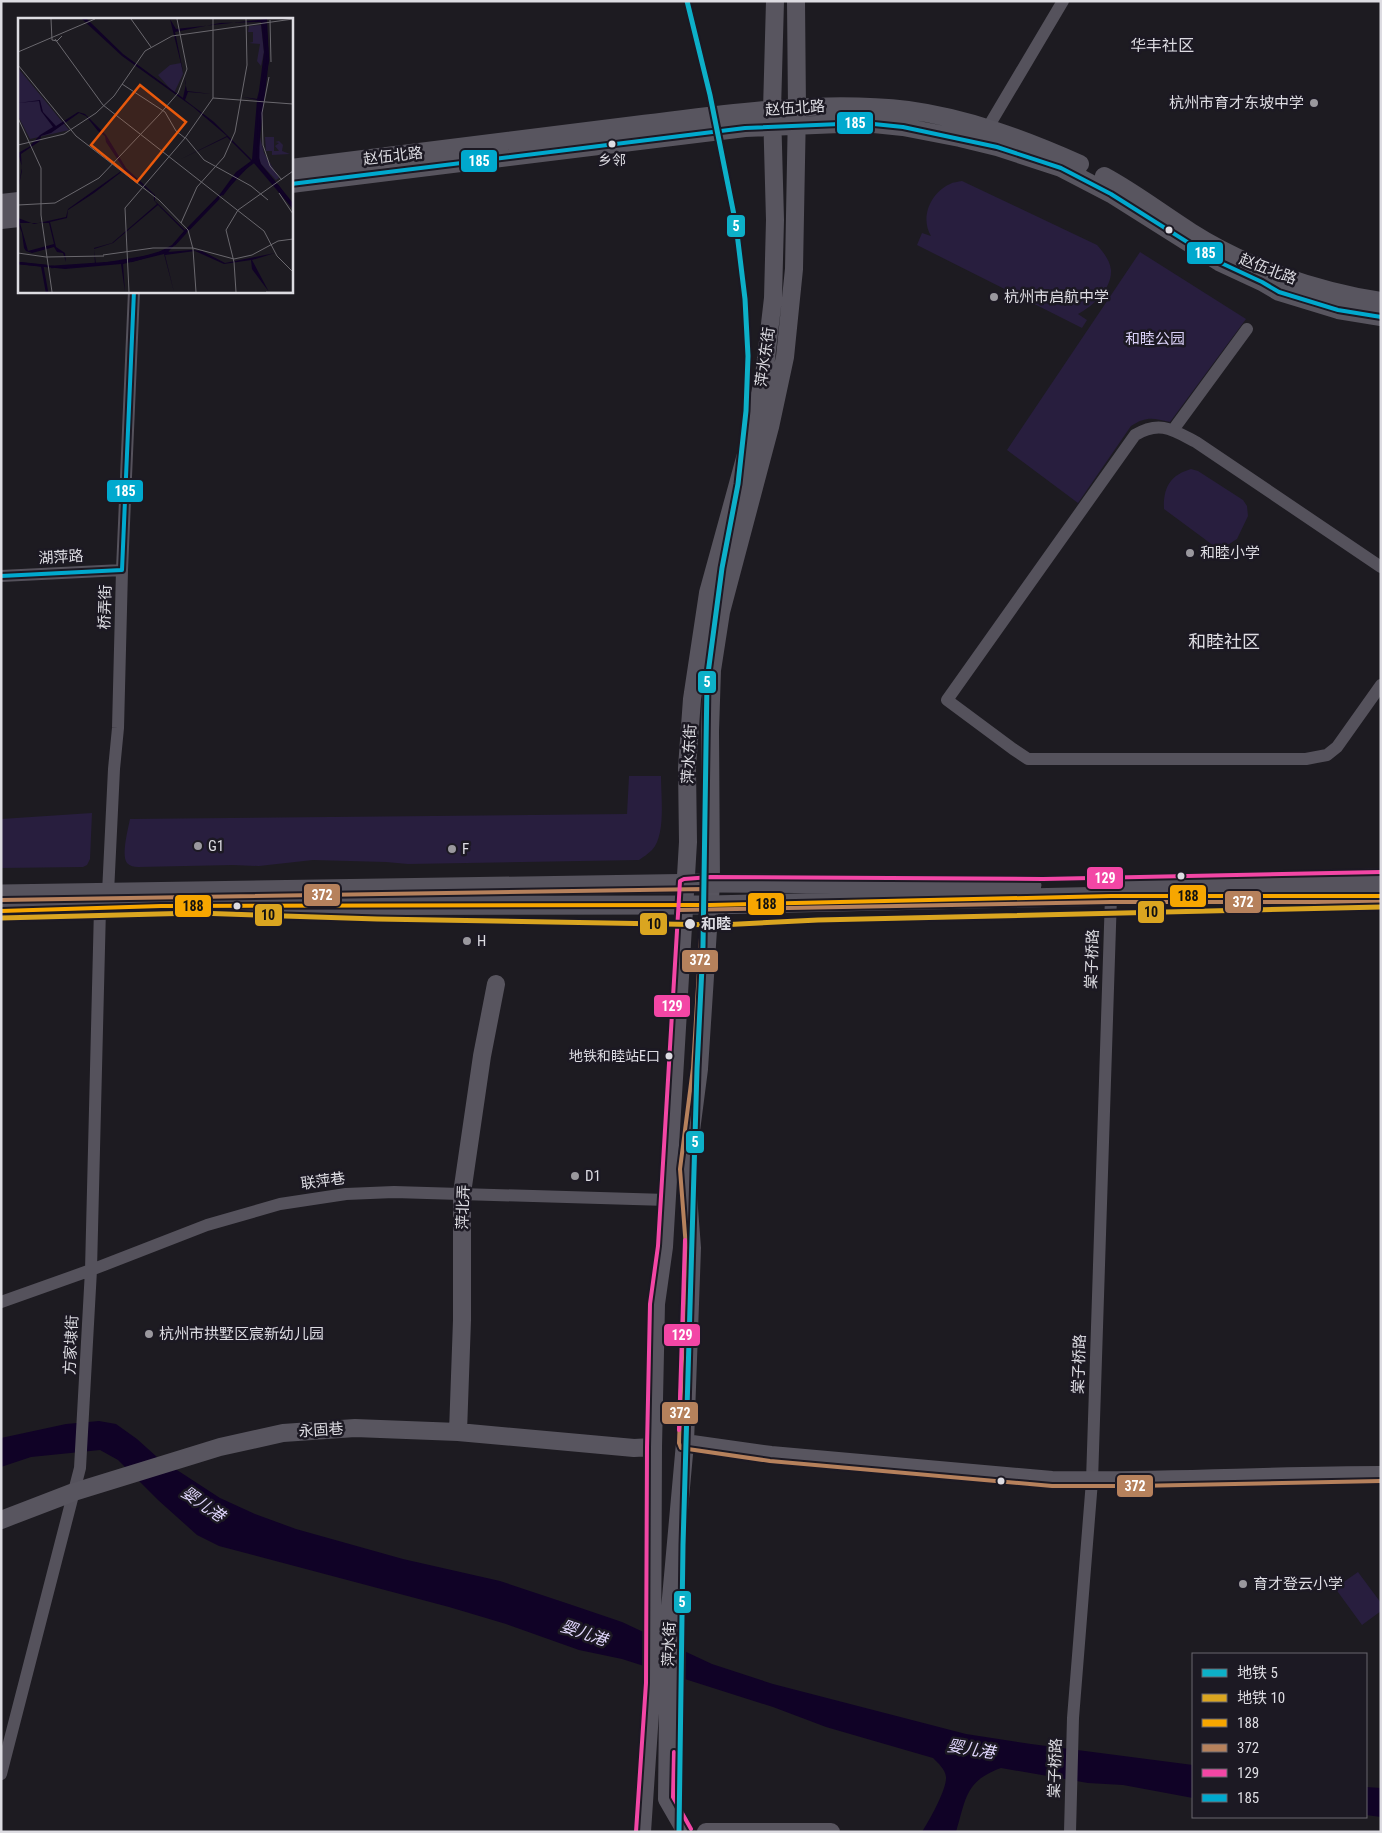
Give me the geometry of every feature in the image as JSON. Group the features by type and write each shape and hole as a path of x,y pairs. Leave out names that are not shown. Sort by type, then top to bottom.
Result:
{"main road":[{"name":"萍水东街","path":"685,885 692,699 706,603 747,451 764,376 773,298 775,220 772,119 775,1"},
{"name":"萍水东街","path":"711,883 710,731 712,670 721,612 770,426 785,357 794,269 797,117 796,1"},
{"name":"赵伍北路","path":"797,117 826,106 909,110 964,121 1049,150 1084,166 1143,198 1190,232 1242,259 1313,286 1381,301"},
{"name":"赵伍北路","path":"292,168 744,112 772,119"},
{"name":"赵伍北路","path":"292,184 745,128 772,119 797,117 903,127 969,140 1060,168 1095,185 1219,262 1279,292 1338,310 1381,317"},
{"path":"1,203 18,201"},
{"path":"1,220 18,218"},
{"path":"1,911 104,900 711,883 1043,886 1381,878"},
{"name":"萍水街","path":"661,1619 685,1443 692,1248 686,1169 699,1069 711,883"},
{"name":"萍水街","path":"685,885 664,1247 656,1304 653,1447 661,1619 660,1685 668,1799 686,1832"},
{"path":"1,894 104,900 161,906 710,905 1110,896 1381,896"},
{"name":"萍北弄","path":"458,1432 462,1320 462,1193 482,1056 496,984"},
{"name":"永固巷","path":"1,1520 74,1492 144,1470 220,1447 283,1432 354,1428 458,1432 634,1448 653,1447"},
{"path":"685,1443 771,1455 1052,1480 1092,1481 1381,1475"},
{"name":"萍水街","path":"642,1832 660,1685"},
{"path":"706,1832 831,1832"}],"street":[{"path":"987,129 1063,1"},
{"name":"桥弄街","path":"104,900 118,728 122,570 134,292"},
{"path":"1172,430 1247,329"},
{"path":"1381,567 1196,442 1172,430 1160,427 1147,428 1135,435 947,700 1012,750 1028,758 1306,759 1327,756 1337,747 1381,685"},
{"name":"湖萍路","path":"1,576 122,570"},
{"name":"棠子桥路","path":"1070,1832 1073,1718 1092,1481 1110,896"},
{"name":"方家埭街","path":"1,1774 80,1468 91,1270 104,900"},
{"name":"联萍巷","path":"1,1302 91,1270 207,1225 280,1204 346,1194 394,1192 666,1200"}],"green space":[{"path":"962,181 1097,245 1102,250 1109,263 1110,277 1105,290 1095,302 1078,314 1087,320 1082,328 917,245 922,233 931,236 928,229 927,214 932,200 943,188"},
{"name":"和睦公园","path":"1140,252 1246,319 1170,422 1150,419 1131,426 1078,503 1007,450"},
{"path":"1191,469 1198,471 1243,500 1247,506 1248,516 1237,539 1226,546 1214,546 1164,509 1165,495 1169,483 1178,475"},
{"path":"629,776 661,776 662,815 659,835 652,850 639,860 408,864 313,860 259,866 134,867 125,860 130,819 627,814"},
{"path":"92,813 90,859 87,865 83,867 1,868 1,819"},
{"path":"1358,1572 1381,1603 1381,1611 1362,1625 1335,1588"}],"water":[{"name":"婴儿港","path":"99,1421 116,1424 157,1457 220,1498 255,1514 296,1529 403,1559 500,1581 622,1622 712,1664 773,1684 966,1734 1192,1765 1192,1798 1123,1785 1088,1783 1001,1768 980,1779 969,1792 956,1832 922,1832 937,1805 946,1782 944,1771 933,1758 826,1727 773,1707 622,1659 579,1650 506,1624 449,1607 219,1546 197,1535 118,1460 100,1450 31,1457 1,1467 1,1438 66,1424"},
{"path":"1367,1787 1381,1788 1381,1817 1367,1815"}],"metro line":[{"name":"5","path":"679,1832 683,1545 697,1069 703,946 707,681 722,568 738,484 746,411 748,356 745,299 736,225 710,95 687,1"},
{"name":"10","path":"1,918 197,913 377,919 720,925 818,920 1381,907"}],"transit line":[{"name":"185","path":"292,184 745,128 864,123 903,127 997,147 1061,168 1111,194 1219,262 1279,292 1338,310 1381,317"},
{"name":"185","path":"1,576 122,570 134,292"},
{"name":"129","path":"636,1832 646,1683 650,1304 658,1246 680,881 711,877 1043,879 1381,872"},
{"name":"372","path":"1,900 704,889 693,1068 680,1169 686,1248 679,1443 681,1448 770,1461 1052,1486 1381,1481"},
{"name":"188","path":"1,911 161,906 710,905 1111,896 1381,896"},
{"name":"372","path":"679,910 1111,902 1381,902"},
{"name":"129","path":"679,1430 685,1240"},
{"name":"129","path":"674,1752 673,1797 691,1829"}],"place":[{"name":"杭州市育才东坡中学","path":"1314,103"},
{"name":"乡邻","path":"612,144"},
{"name":"杭州市启航中学","path":"994,297"},
{"name":"和睦小学","path":"1190,553"},
{"name":"G1","path":"198,846"},
{"name":"F","path":"452,849"},
{"name":"和睦","path":"690,924"},
{"name":"H","path":"467,941"},
{"name":"地铁和睦站E口","path":"669,1056"},
{"name":"D1","path":"575,1176"},
{"name":"杭州市拱墅区宸新幼儿园","path":"149,1334"},
{"name":"育才登云小学","path":"1243,1584"}],"district":[{"name":"华丰社区","path":"1162,45"},
{"name":"和睦社区","path":"1224,641"}]}
